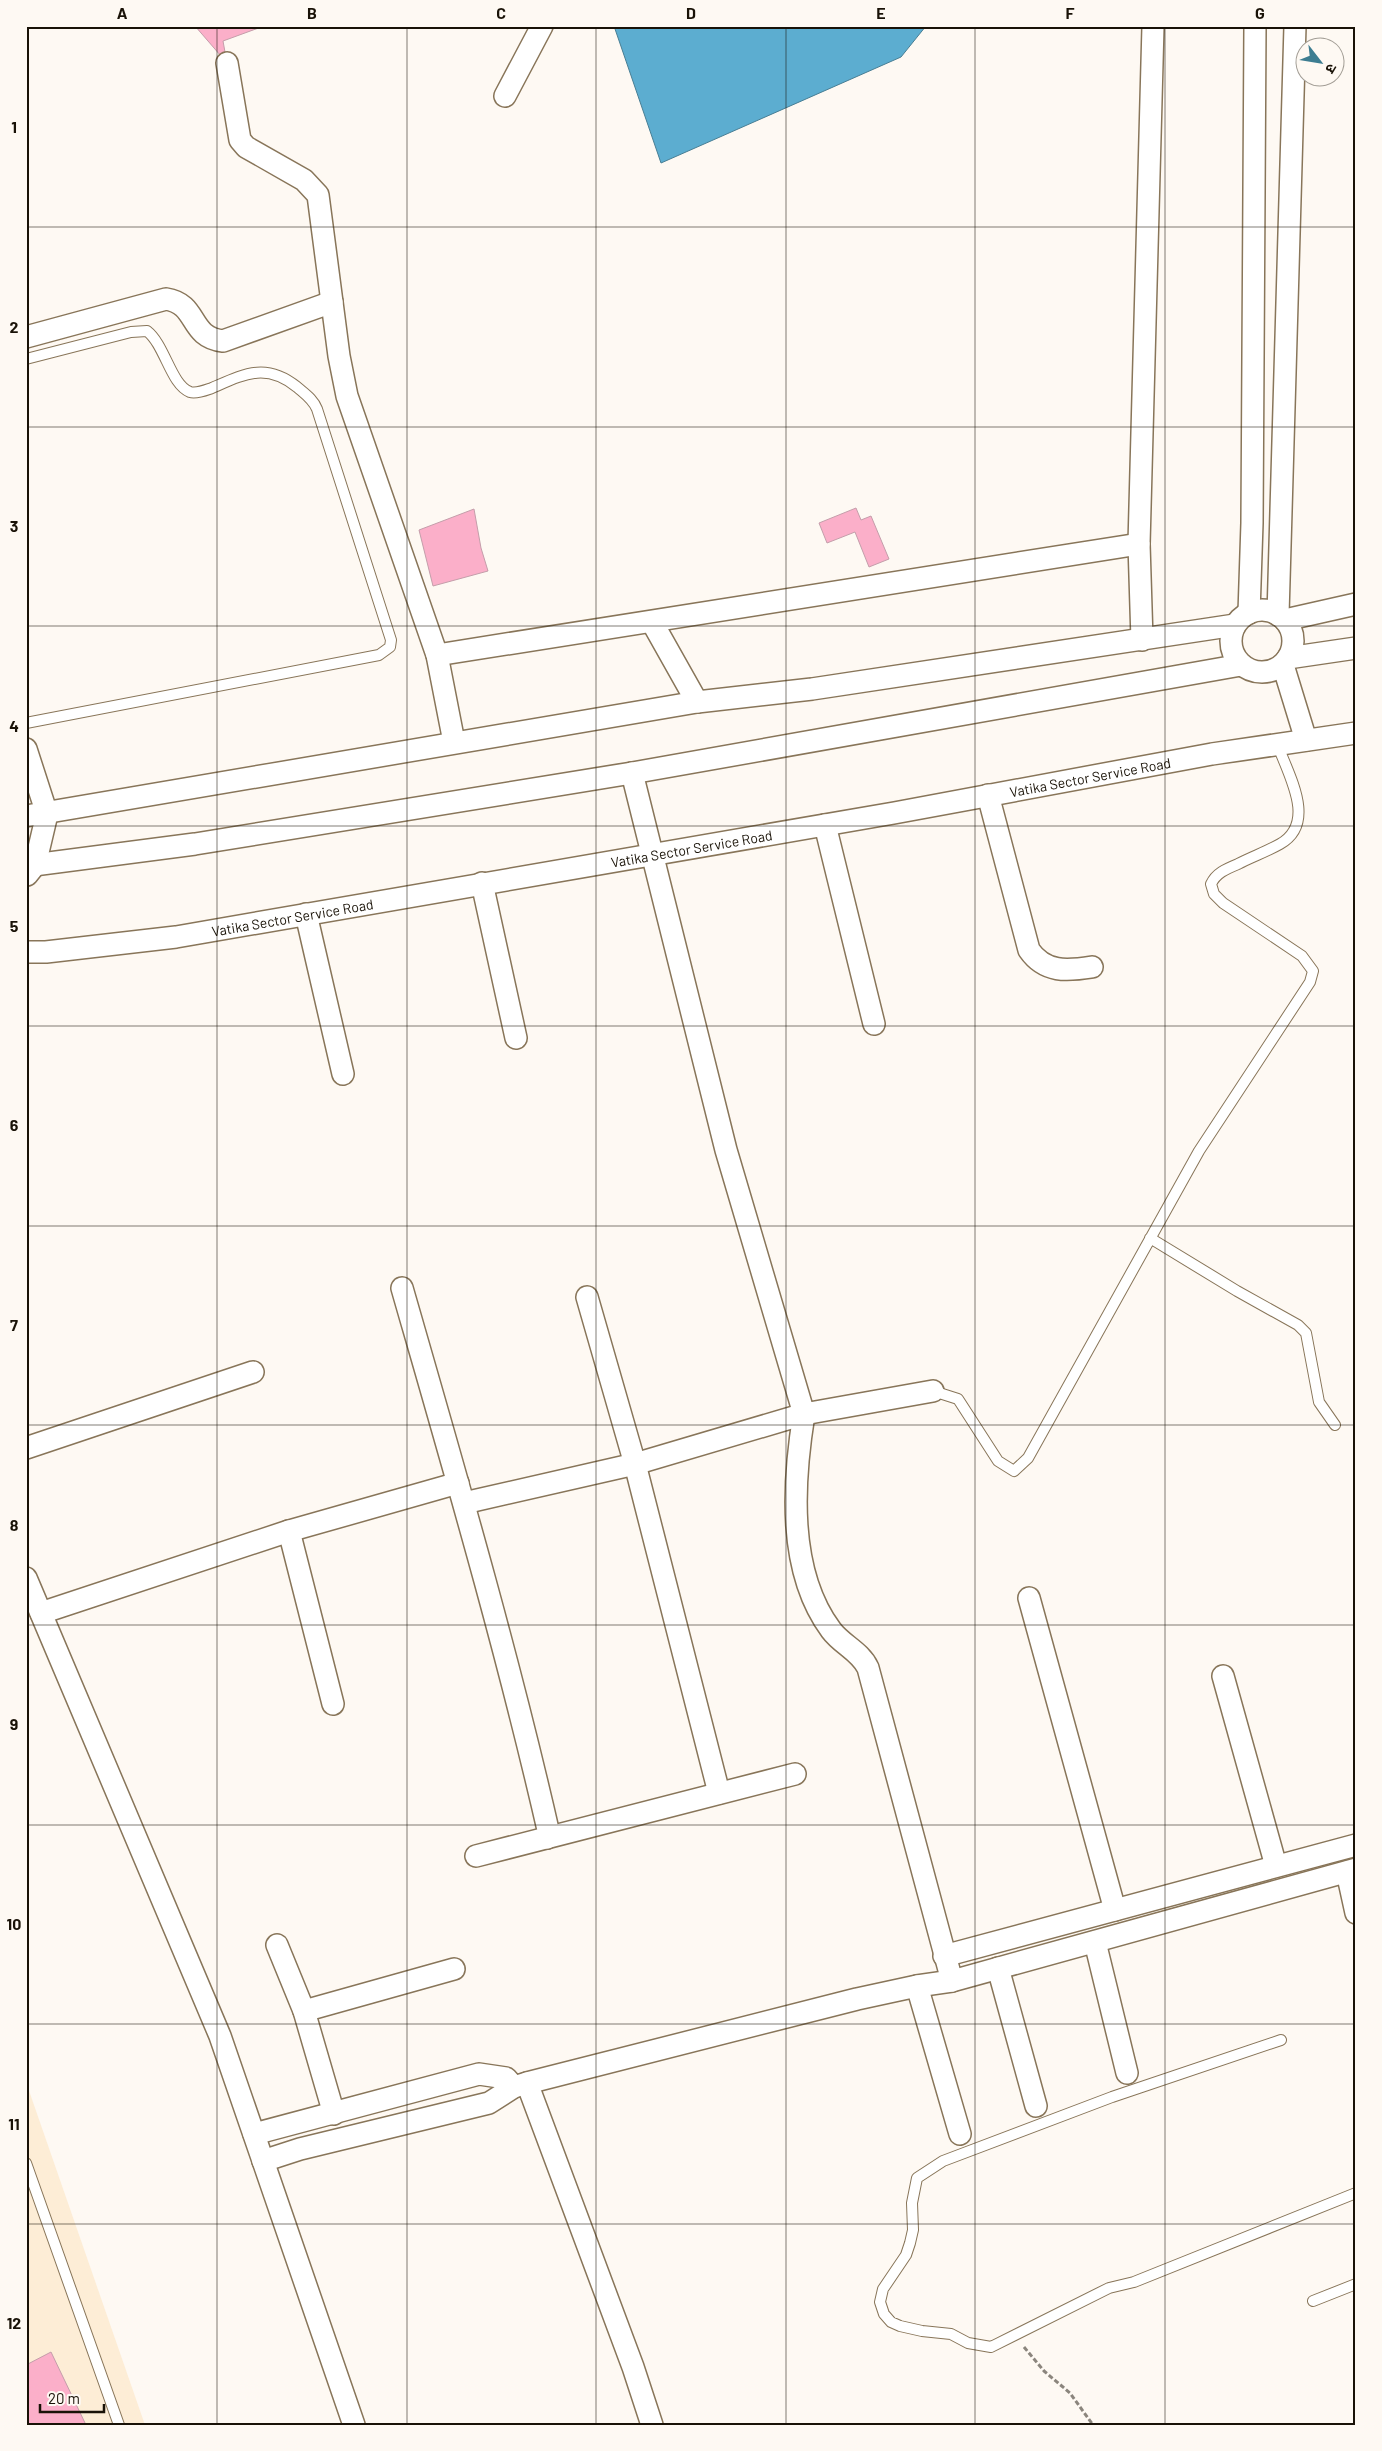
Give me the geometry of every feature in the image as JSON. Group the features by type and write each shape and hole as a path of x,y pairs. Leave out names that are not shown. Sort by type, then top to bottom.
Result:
{"street":[{"path":"505,96 542,26"},
{"path":"1142,640 1139,544 1153,26"},
{"path":"1255,26 1252,523 1242,619 1231,636 1231,646 1234,657 1241,665 1257,672 1267,672 1286,661 1356,648"},
{"path":"1281,618 1295,26"},
{"path":"227,63 240,140 246,147 304,180 318,195 347,396 437,655 454,742"},
{"path":"26,337 166,298 177,300 185,306 196,325 205,334 215,340 223,340 332,302"},
{"path":"437,655 1139,544"},
{"path":"1281,618 1356,604"},
{"path":"37,815 454,742 697,702 812,689 1142,640 1242,619 1269,611 1281,618 1293,638 1292,648 1286,661 1306,740"},
{"path":"652,622 697,702"},
{"path":"26,749 37,815 29,869 632,773 1241,665"},
{"name":"Vatika Sector Service Road","path":"26,952 176,937 653,853 825,825 1212,754 1278,746 1356,733"},
{"path":"632,773 726,1150 804,1414 797,1455 794,1507 805,1570 814,1596 832,1631 856,1652 868,1668 952,1981"},
{"path":"988,795 1029,950 1040,963 1058,970 1092,967"},
{"path":"825,825 874,1024"},
{"path":"482,883 516,1038"},
{"path":"306,914 343,1074"},
{"path":"402,1288 461,1493 534,1768 549,1834 547,1838"},
{"path":"587,1297 635,1464 719,1793"},
{"path":"26,1448 253,1372"},
{"path":"41,1613 289,1531 461,1493 635,1464 804,1414 934,1391"},
{"path":"289,1531 333,1704"},
{"path":"26,1578 220,2036 354,2425"},
{"path":"1029,1598 1115,1910"},
{"path":"1223,1676 1276,1866"},
{"path":"476,1856 794,1774"},
{"path":"944,1956 1356,1845"},
{"path":"263,2161 309,2147 489,2103 521,2085 848,2001 917,1986 952,1981 1351,1871 1356,1914"},
{"path":"1095,1942 1126,2072"},
{"path":"277,1945 304,2011 334,2114"},
{"path":"998,1968 1036,2106"},
{"path":"304,2011 454,1970"},
{"path":"917,1986 960,2134"},
{"path":"254,2134 479,2074 506,2078 521,2085 633,2367 652,2425"}],"lane":[{"path":"26,359 131,332 147,331 156,338 184,389 192,393 204,391 247,372 263,372 291,382 311,398 317,409 391,640 390,647 379,655 26,723"},
{"path":"934,1391 958,1399 998,1461 1014,1471 1028,1458 1199,1151 1310,982 1313,971 1302,956 1223,902 1214,894 1211,884 1214,876 1281,843 1292,834 1297,825 1299,806 1278,746"},
{"path":"1150,1238 1237,1291 1298,1324 1306,1332 1318,1402 1335,1425"},
{"path":"1281,2040 1112,2097 1021,2131 943,2161 917,2178 912,2203 913,2230 910,2243 906,2255 883,2289 880,2302 884,2314 891,2322 900,2326 951,2334 968,2343 982,2347 999,2344 1109,2288 1134,2282 1356,2193"},
{"path":"26,2163 119,2425"},
{"path":"1313,2300 1356,2284"}],"path":[{"path":"1015,2336 1044,2371 1070,2393 1093,2425"}],"shaded area":[{"path":"26,2082 145,2425 26,2425"}],"water":[{"path":"614,26 926,26 901,57 661,163"}],"building":[{"path":"195,26 264,26 223,41 227,63"},
{"path":"856,508 861,520 871,516 889,559 869,567 855,532 827,543 819,523"},
{"path":"474,509 481,548 488,571 433,586 419,530"},
{"path":"51,2352 86,2425 26,2425 26,2365"}]}
